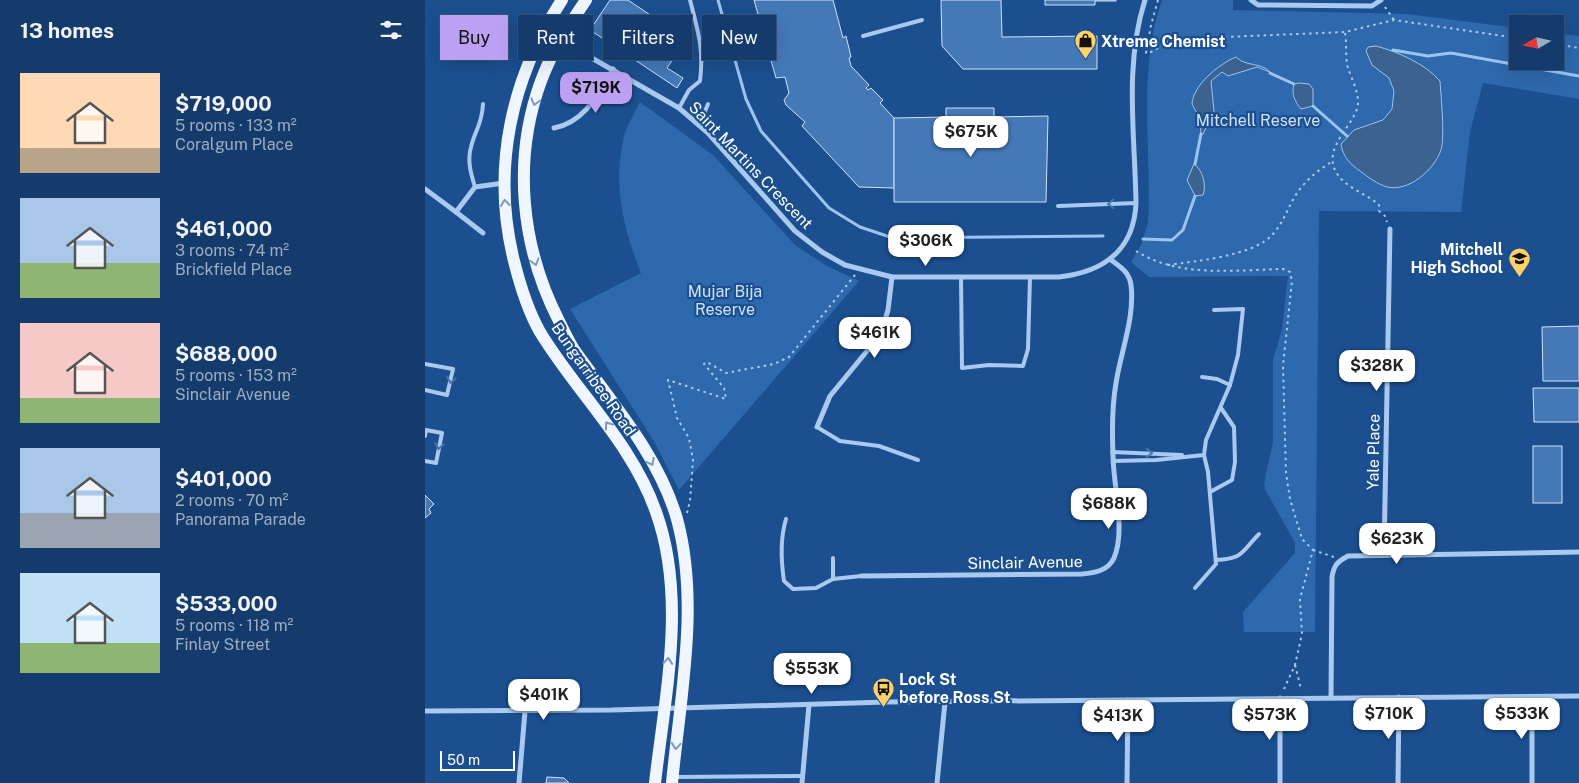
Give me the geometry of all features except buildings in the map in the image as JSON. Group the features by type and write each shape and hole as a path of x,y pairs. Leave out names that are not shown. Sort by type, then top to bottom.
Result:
{"main road":[{"name":"Bungarribee Road","path":"562,0 530,57 513,105 505,149 504,183 510,243 520,285 540,331 616,436 641,476 656,512 670,574 672,610 655,783"},
{"name":"Bungarribee Road","path":"576,15 586,0"},
{"name":"Bungarribee Road","path":"551,60 541,82 526,146 523,185 528,230 535,264 550,304 569,341 640,441 665,488 677,519 689,591 673,780"}],"street":[{"name":"Saint Martins Crescent","path":"593,59 679,108 753,181 795,231 832,258 858,270 892,277 1076,276 1092,271 1110,260 1130,233 1133,225 1136,203 1133,63 1138,26 1145,0"},
{"path":"1251,0 1258,5 1362,6 1372,6 1381,0"},
{"path":"555,128 580,118 592,104 613,70"},
{"path":"456,212 475,187 504,183"},
{"path":"425,188 483,233"},
{"name":"Yale Place","path":"1384,555 1390,229"},
{"name":"Sinclair Avenue","path":"861,576 1082,574 1102,570 1113,559 1118,542 1119,528 1112,452 1116,384 1129,321 1131,285 1126,271 1110,260"},
{"path":"817,427 830,396 881,334 888,310 892,277"},
{"path":"1331,698 1332,577 1335,565 1341,559 1348,556 1579,552"},
{"path":"425,711 663,709 945,702 1399,697 1532,698 1579,696"},
{"path":"1398,783 1399,697"},
{"path":"1280,698 1280,783"},
{"path":"1532,698 1532,783"},
{"path":"1127,783 1128,700"},
{"path":"937,783 945,702"},
{"path":"803,783 809,705"},
{"path":"519,783 525,711"}],"lane":[{"path":"679,108 689,90 700,81 703,51 690,0"},
{"path":"863,36 922,20"},
{"path":"475,187 469,154 480,126 483,104"},
{"path":"699,126 708,104"},
{"path":"1058,206 1136,203"},
{"path":"961,277 962,368 989,365 1023,366 1027,348 1030,277"},
{"path":"1195,588 1213,569 1216,560 1210,492 1204,455 1206,440 1230,385 1238,355 1243,308 1214,310"},
{"path":"425,364 453,369 447,395 425,390"},
{"path":"1202,377 1217,379 1230,385"},
{"path":"1210,492 1232,480 1234,470 1234,427 1221,408"},
{"path":"817,427 840,441 879,446 918,460"},
{"path":"425,436 426,430 442,433 436,463 425,461"},
{"path":"1112,452 1155,452 1184,456"},
{"path":"1113,461 1156,460 1204,455"},
{"path":"786,519 782,530 784,582 793,589 815,588 833,580 861,576"},
{"path":"1216,560 1231,558 1243,553 1259,534"},
{"path":"833,558 833,580"},
{"path":"673,780 803,776"}],"path":[{"path":"1158,0 1146,53 1152,52 1165,42 1178,39 1345,32 1394,20 1509,37"},
{"path":"1381,0 1394,20"},
{"path":"1345,32 1347,65 1357,93 1358,108 1335,146 1333,161 1335,171 1342,180 1374,200 1379,205 1379,211 1385,216"},
{"path":"1564,46 1579,48"},
{"path":"1168,265 1243,250 1265,241 1280,225 1295,196 1305,183 1333,161"},
{"path":"1136,251 1168,265 1168,267 1194,269 1283,269 1290,272 1292,281 1283,366 1286,473 1290,499 1302,539 1313,550 1341,559"},
{"path":"685,520 690,501 693,460 689,438 677,418 668,380 726,399 724,388 704,364 707,362 726,373 774,364 789,357 858,270"},
{"path":"1284,689 1295,665 1302,634 1300,599 1313,550"},
{"path":"1295,665 1301,689"}],"green space":[{"name":"Mitchell Reserve","path":"1162,0 1233,0 1233,10 1407,14 1509,27 1509,70 1564,70 1564,34 1579,36 1579,99 1483,83 1470,132 1461,212 1319,211 1315,632 1244,632 1243,612 1295,553 1295,543 1265,489 1264,483 1273,442 1273,360 1282,329 1288,276 1149,277 1131,262 1141,245 1148,223 1147,110 1150,54 1154,27"},
{"name":"Mujar Bija Reserve","path":"640,102 713,155 795,245 827,266 859,281 679,490 655,443 570,309 641,273 625,225 619,175 624,136"}],"shaded area":[{"path":"1376,46 1410,59 1440,81 1443,126 1442,144 1438,158 1420,178 1412,183 1395,188 1380,184 1356,168 1345,156 1341,144 1354,130 1383,120 1392,109 1394,91 1389,78 1372,65 1366,51 1368,47"},
{"path":"1236,57 1270,72 1257,67 1228,76 1222,72 1211,81 1214,111 1203,134 1201,134 1200,119 1192,104 1193,97 1208,76"},
{"path":"1294,84 1309,84 1313,89 1313,106 1301,109 1297,104 1293,88"},
{"path":"1194,164 1203,178 1203,195 1195,196 1187,180"}],"waterway":[{"path":"718,0 746,99 761,131 829,208 860,227 893,238 1103,236"},
{"path":"1393,50 1428,56 1451,53 1579,76"},
{"path":"1270,73 1294,84"},
{"path":"1313,106 1347,136"},
{"path":"1195,164 1201,134"},
{"path":"1143,239 1172,240 1183,230 1195,196"}],"place":[{"name":"Xtreme Chemist","path":"1085,60"},
{"name":"Mitchell High School","path":"1519,277"},
{"name":"Lock St before Ross St","path":"883,707"}]}
